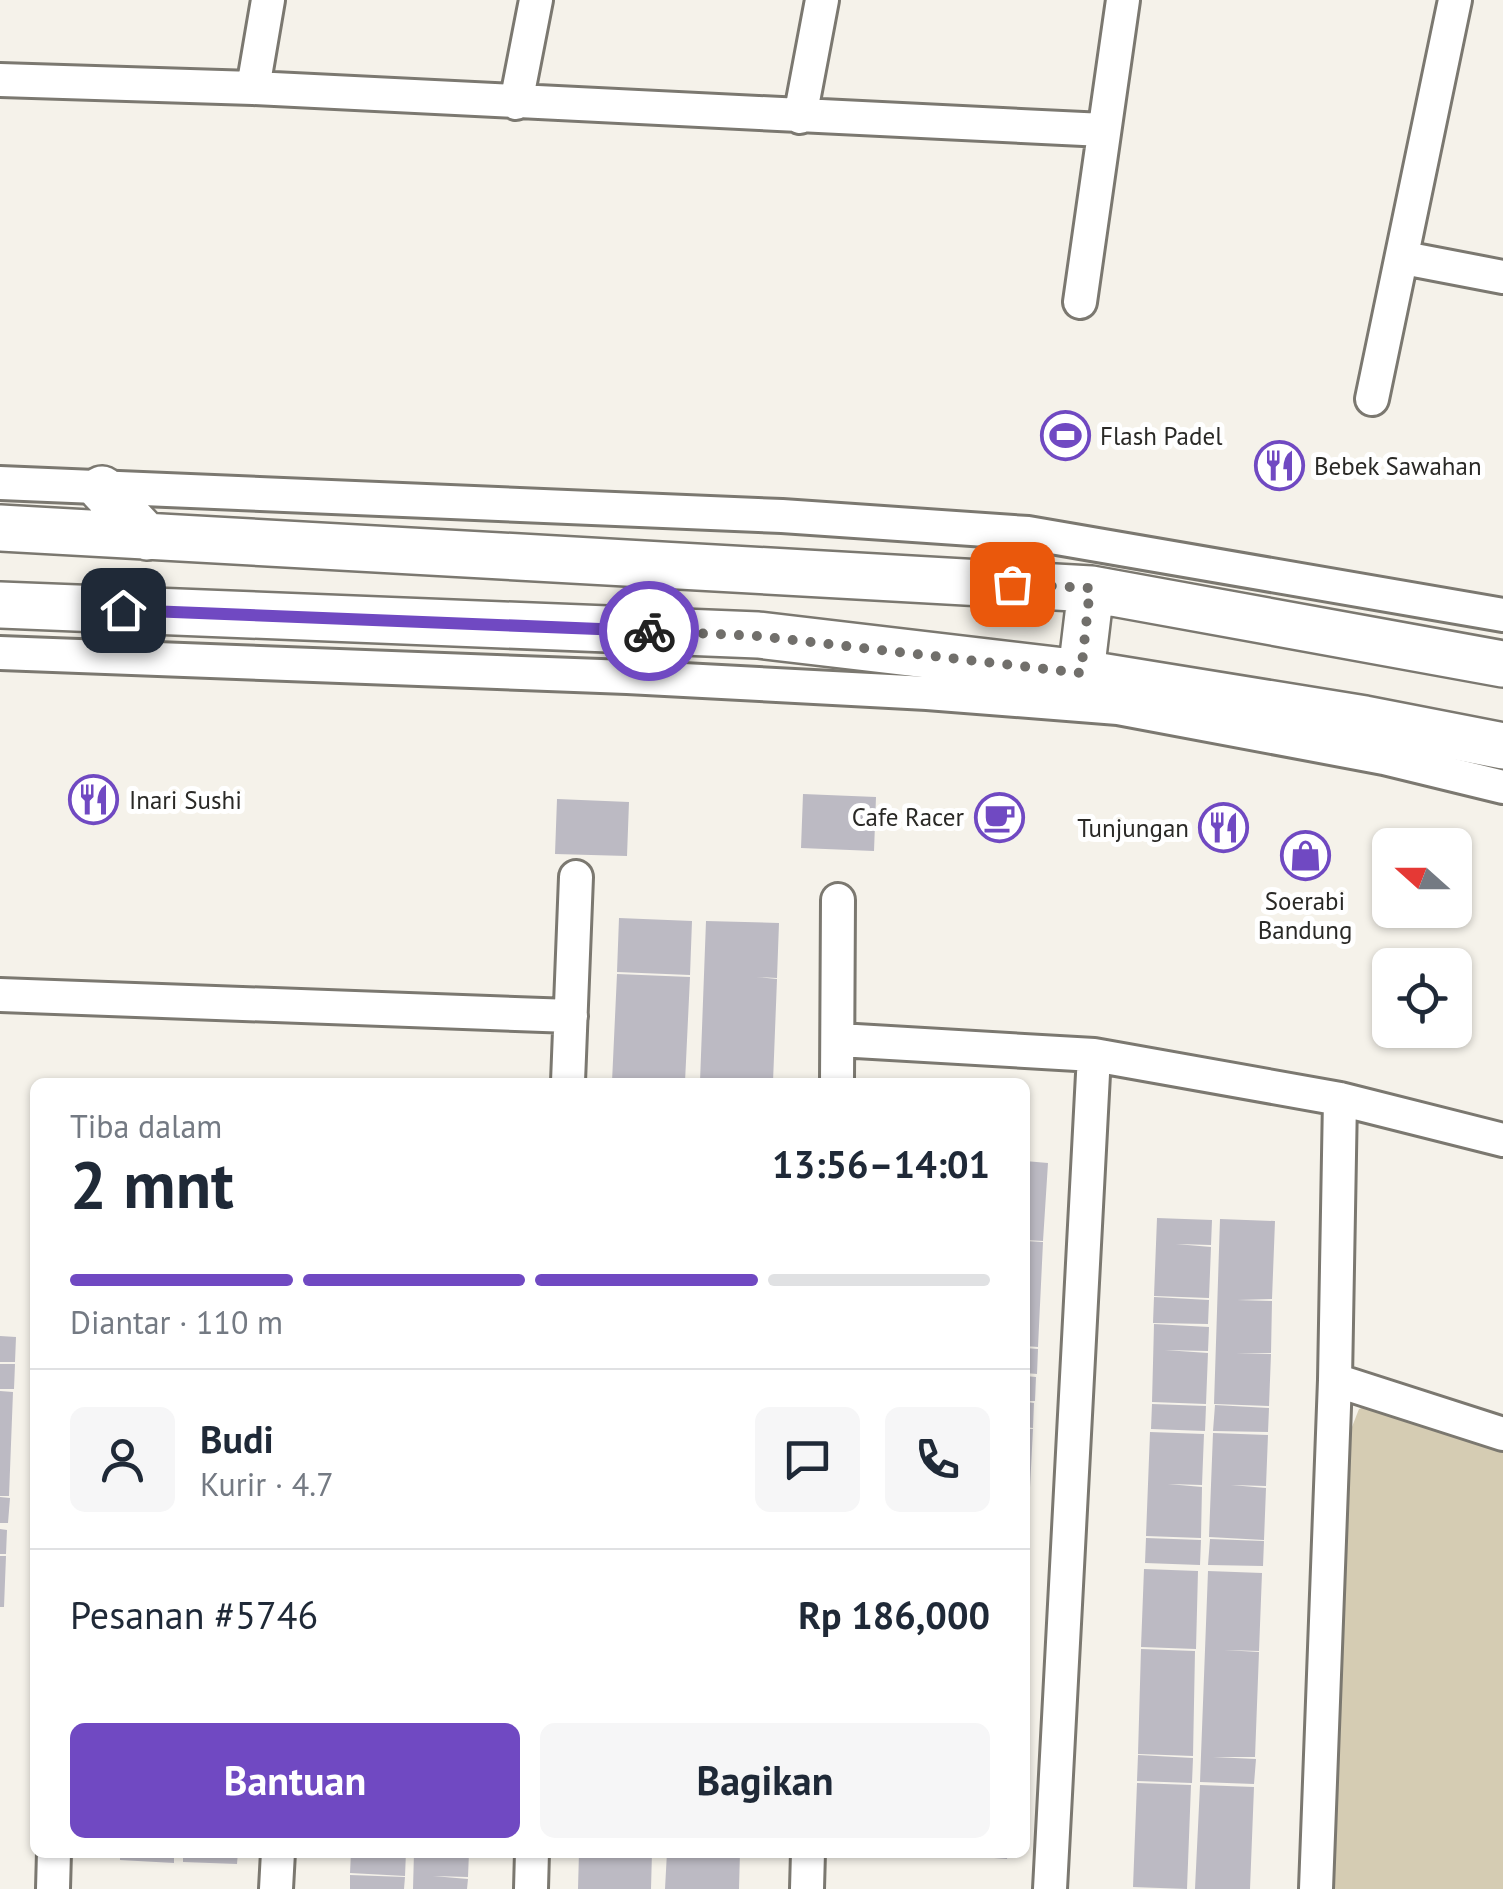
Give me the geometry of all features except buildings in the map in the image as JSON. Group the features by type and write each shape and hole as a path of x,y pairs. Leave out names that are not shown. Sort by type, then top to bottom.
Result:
{"street":[{"path":"253,88 268,0"},
{"path":"516,104 536,0"},
{"path":"800,117 822,0"},
{"path":"1080,302 1123,0"},
{"path":"1372,399 1455,0"},
{"path":"0,80 253,88 516,104 1104,130"},
{"path":"1404,258 1503,277"},
{"path":"0,483 782,516 1028,533 1503,614"},
{"path":"102,489 147,537"},
{"path":"0,528 1090,588 1503,664"},
{"path":"1081,673 1090,588"},
{"path":"0,639 22,606 758,636 1081,673 1495,752"},
{"path":"0,653 627,677 1118,708 1384,758 1503,786"},
{"path":"568,1078 576,877"},
{"path":"837,1078 838,900"},
{"path":"0,996 571,1016"},
{"path":"839,1040 1094,1055 1340,1099 1503,1140"},
{"path":"1050,1889 1094,1055"},
{"path":"1316,1889 1340,1099"},
{"path":"1334,1380 1503,1434"},
{"path":"53,1889 54,1858"},
{"path":"276,1889 278,1858"},
{"path":"530,1889 532,1858"},
{"path":"806,1889 808,1858"}],"shaded area":[{"path":"1384,1399 1503,1429 1503,1889 1329,1889 1350,1432 1359,1409"}],"way so far":[{"path":"649,631 758,636 1081,673 1090,588 1012,584"}],"place":[{"name":"Flash Padel","path":"1065,436"},
{"name":"Bebek Sawahan","path":"1279,466"},
{"name":"Inari Sushi","path":"94,800"},
{"name":"Cafe Racer","path":"999,817"},
{"name":"Tunjungan","path":"1224,828"},
{"name":"Soerabi Bandung","path":"1305,855"}],"route":[{"path":"123,610 649,631"}]}
